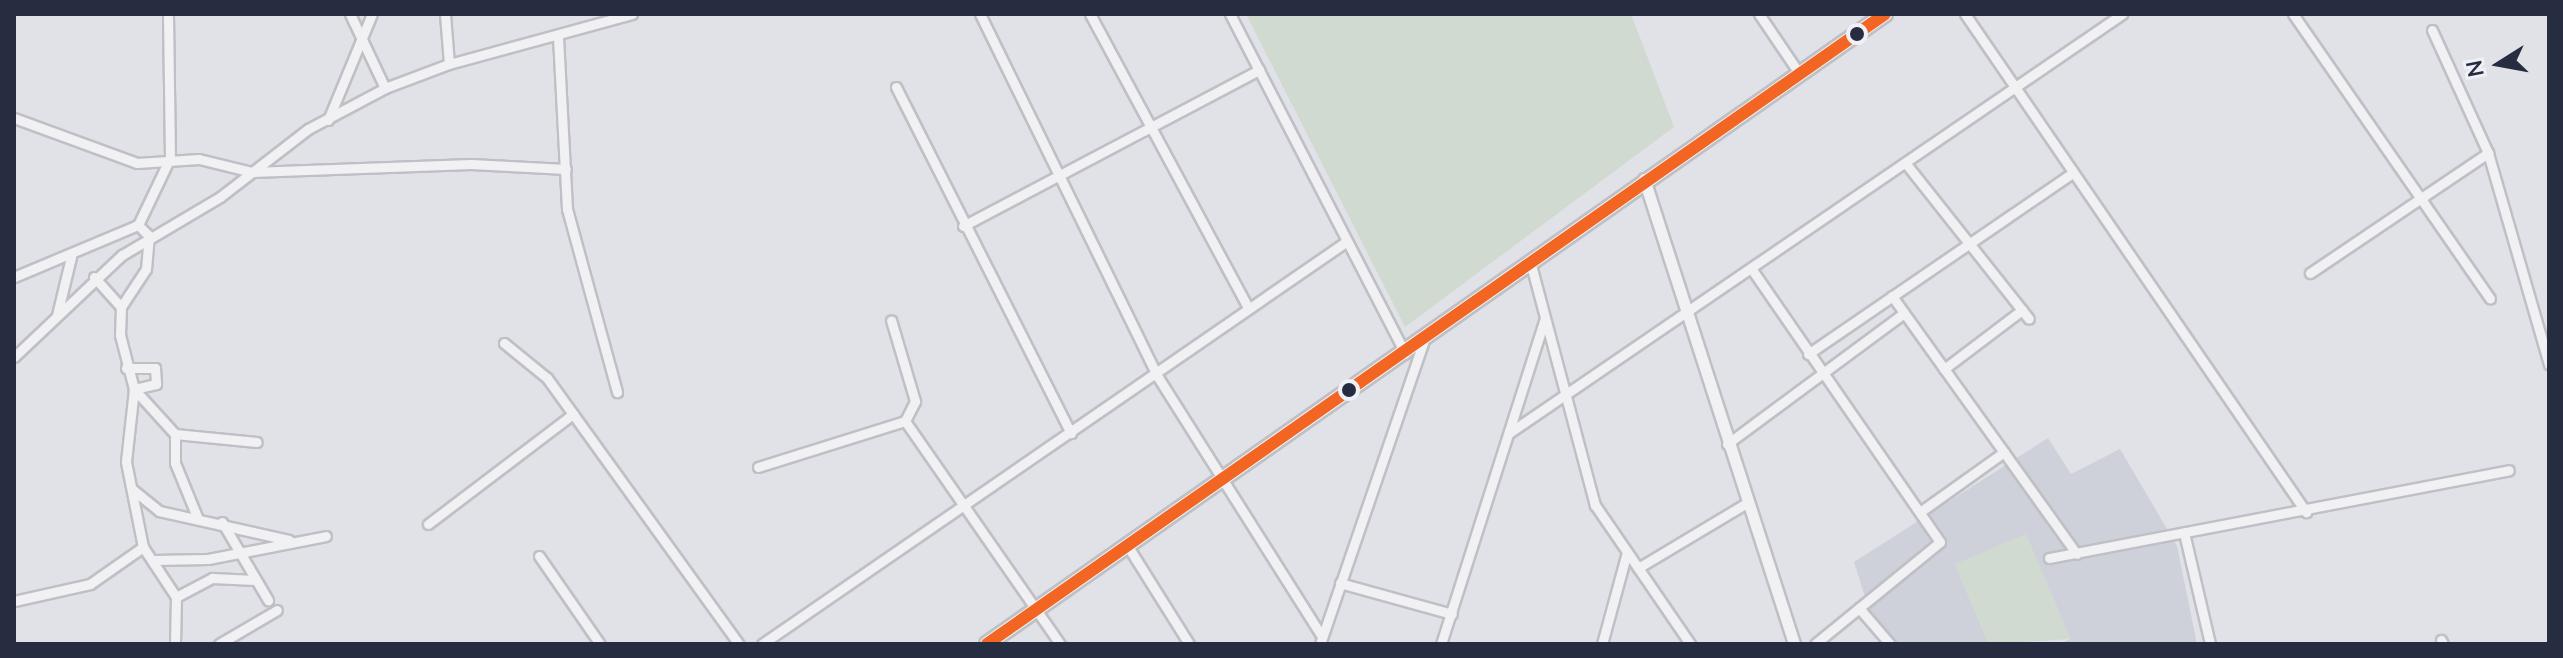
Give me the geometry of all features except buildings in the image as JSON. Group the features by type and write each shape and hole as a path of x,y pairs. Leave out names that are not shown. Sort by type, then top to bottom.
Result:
{"main road":[{"path":"987,644 1405,353 1644,179 1885,14"}],"street":[{"path":"14,277 71,257 138,225 170,158 168,14"},
{"path":"350,14 385,88"},
{"path":"328,120 372,14"},
{"path":"445,14 449,64"},
{"path":"14,357 94,277 149,236 328,120 385,88 449,64 558,37 632,14"},
{"path":"980,14 1156,374 1321,640"},
{"path":"1090,14 1248,308"},
{"path":"1230,14 1405,353"},
{"path":"1759,14 1799,73"},
{"path":"1965,14 2306,512"},
{"path":"1509,433 1688,316 2122,14"},
{"path":"2293,14 2490,298"},
{"path":"2432,30 2488,153 2549,364"},
{"path":"558,37 566,169 580,267 617,392"},
{"path":"963,226 1259,70"},
{"path":"896,87 963,226 1071,433"},
{"path":"14,118 137,163 170,158 252,172 471,164 566,169"},
{"path":"2310,273 2488,153"},
{"path":"1907,165 2029,319"},
{"path":"1808,354 2072,173"},
{"path":"1644,179 1745,504 1794,644"},
{"path":"138,225 149,236"},
{"path":"121,307 146,269 149,236"},
{"path":"762,644 1347,241"},
{"path":"57,315 71,257"},
{"path":"1530,261 1595,505 1690,644"},
{"path":"1753,271 1821,374 1940,542 1815,644"},
{"path":"94,277 121,307 126,368 134,389 175,434 257,442"},
{"path":"1892,296 2077,554"},
{"path":"1944,369 2022,310"},
{"path":"1727,444 1904,313"},
{"path":"1441,644 1545,318"},
{"path":"758,467 905,421 915,401 891,320"},
{"path":"1321,640 1425,338"},
{"path":"504,343 547,378 739,644"},
{"path":"126,368 155,368 156,384 134,389"},
{"path":"134,389 126,445 131,488 143,547 176,597 175,644"},
{"path":"428,524 573,414"},
{"path":"905,421 1060,644"},
{"path":"175,434 175,463 198,519"},
{"path":"1920,512 2004,452"},
{"path":"2049,558 2185,537 2509,470"},
{"path":"131,488 159,511 222,522 293,541"},
{"path":"1638,568 1745,504"},
{"path":"222,522 268,600"},
{"path":"154,560 239,552 326,536"},
{"path":"2185,537 2210,644"},
{"path":"1127,545 1189,644"},
{"path":"14,601 90,584 143,547"},
{"path":"1602,644 1627,552"},
{"path":"539,556 600,644"},
{"path":"176,597 212,578 255,580"},
{"path":"1340,583 1452,614"},
{"path":"1859,608 1890,644"},
{"path":"219,644 277,610"}],"shaded area":[{"path":"1246,14 1631,14 1674,127 1405,327"},
{"path":"2048,438 2071,474 2120,449 2177,546 2197,644 2059,644 2070,639 1955,564 1989,644 1888,644 1873,622 1854,562"},
{"path":"2026,534 2071,639 1989,644 1955,564"}],"transit line":[{"path":"987,644 1885,14"}]}
